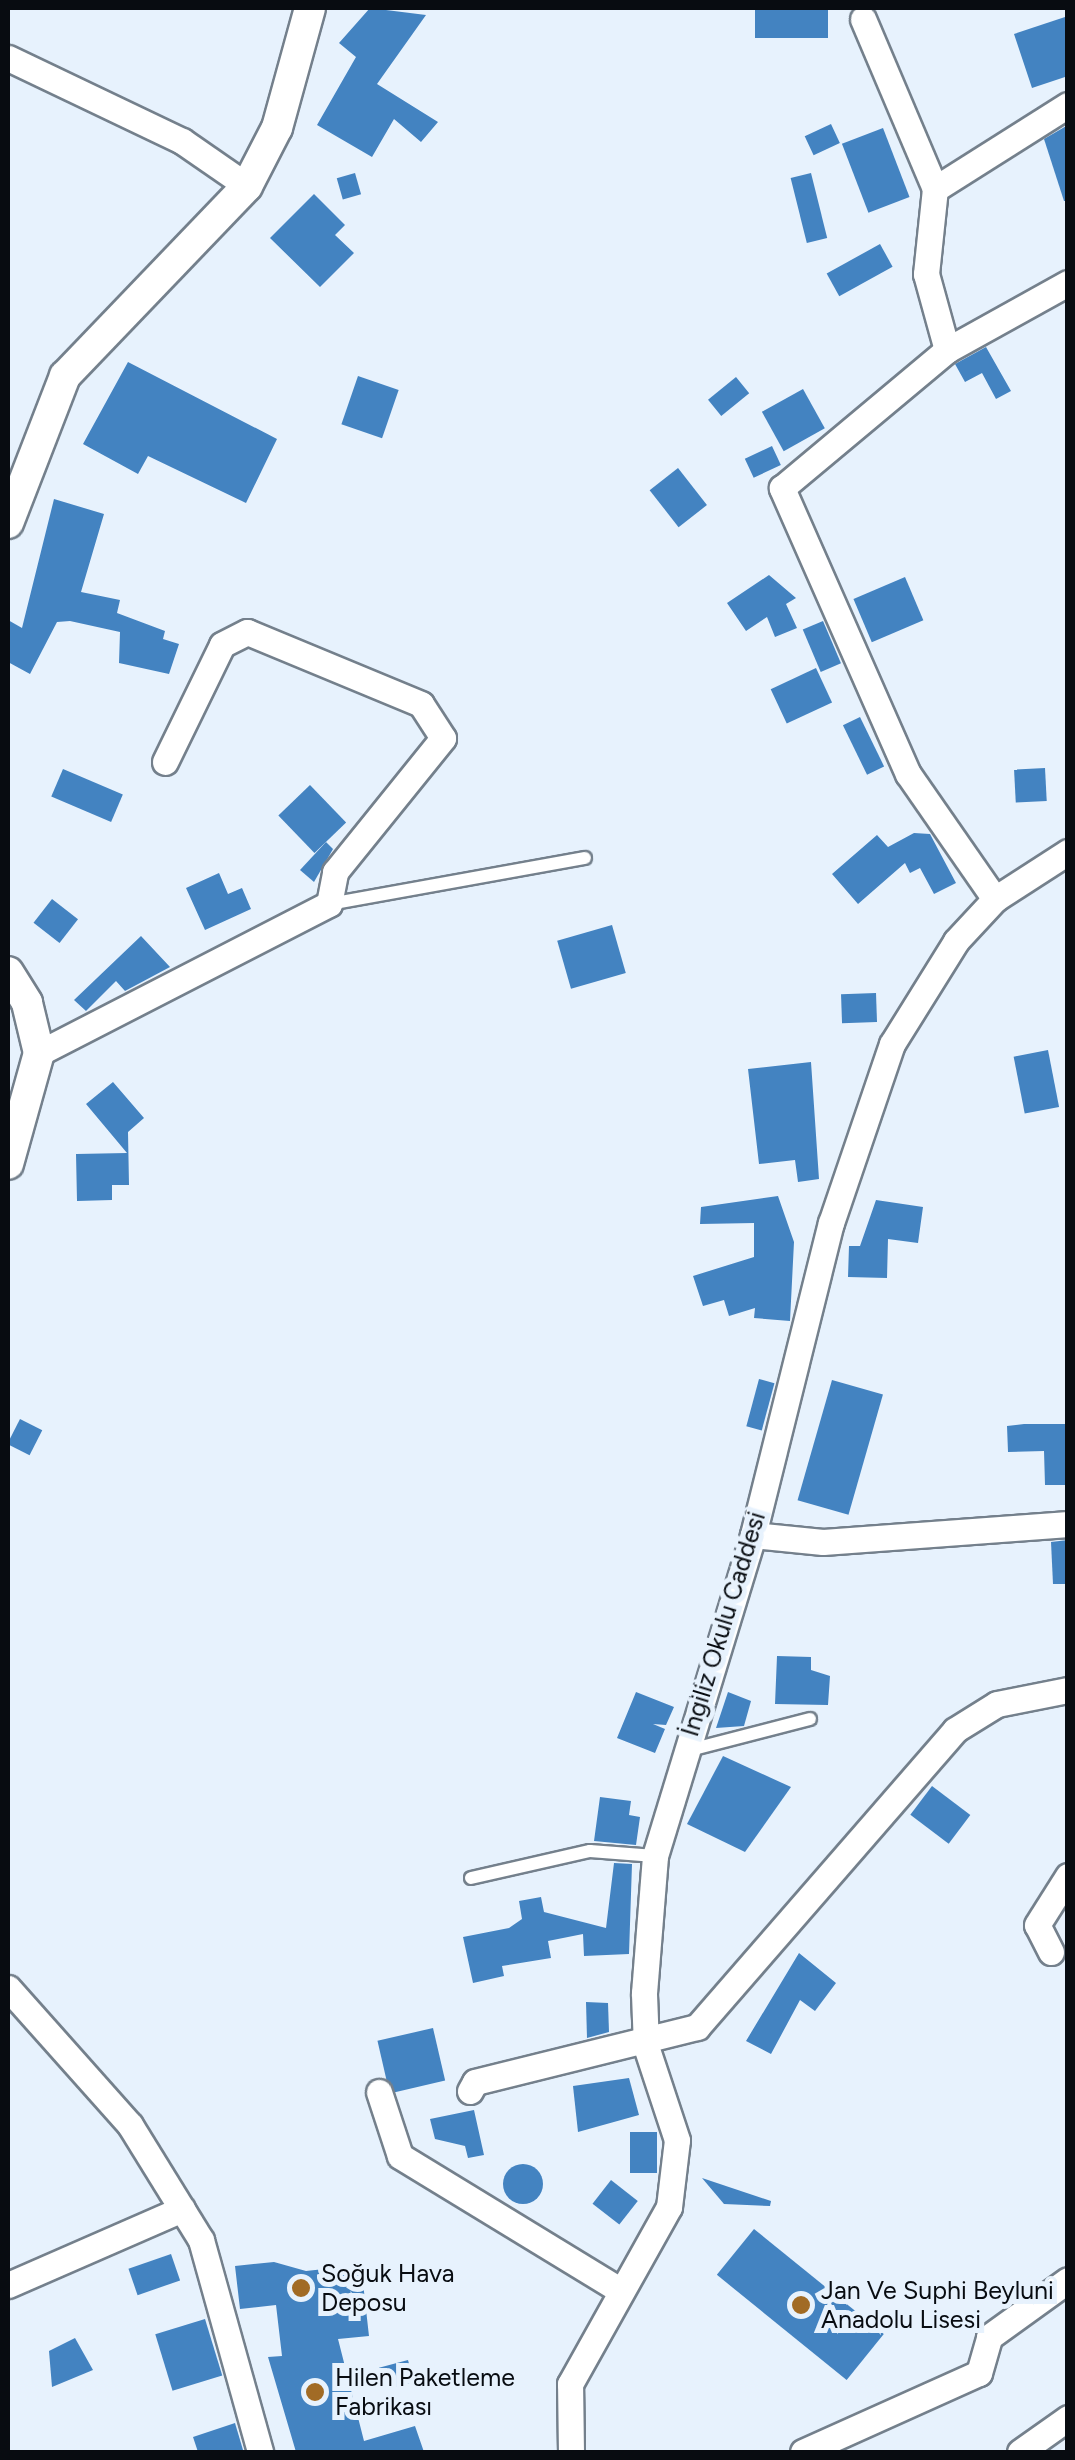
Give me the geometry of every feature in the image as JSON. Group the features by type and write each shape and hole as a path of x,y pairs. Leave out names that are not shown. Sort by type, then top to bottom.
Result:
{"street":[{"path":"8,523 65,376 247,186 278,128 310,8"},
{"path":"862,18 934,189 926,274 947,350"},
{"path":"8,58 182,141 247,186"},
{"path":"934,189 1068,105"},
{"path":"995,899 908,774 782,488 947,350 1068,283"},
{"path":"38,1053 329,904 335,872 442,748 430,710 239,633 222,645 166,762"},
{"name":"İngiliz Okulu Caddesi","path":"571,2452 570,2384 669,2207 676,2140 646,2046 655,1856 753,1535 830,1223 892,1044 995,899 1068,852"},
{"path":"8,972 27,1003 38,1053 17,1105 8,1164"},
{"path":"753,1535 824,1542 1068,1524"},
{"path":"470,2091 475,2082 646,2046 696,2027 974,1713 1068,1690"},
{"path":"1051,1952 1038,1925 1068,1876"},
{"path":"8,1988 130,2125 201,2240 260,2452"},
{"path":"378,2092 400,2156 621,2291"},
{"path":"8,2285 182,2209"},
{"path":"802,2452 979,2373 988,2337 1068,2280"},
{"path":"1020,2452 1068,2418"}],"lane":[{"path":"329,904 585,858"},
{"path":"684,1752 810,1719"},
{"path":"471,1878 590,1850 655,1856"}],"building":[{"path":"370,8 426,15 377,84 438,122 421,142 394,119 372,157 317,125 356,57 339,43"},
{"path":"755,8 828,8 828,38 755,38"},
{"path":"1068,16 1068,76 1032,88 1014,34"},
{"path":"831,124 840,143 814,155 805,136"},
{"path":"1068,125 1068,201 1064,201 1044,139"},
{"path":"883,128 910,197 868,213 842,144"},
{"path":"355,173 361,194 343,199 337,178"},
{"path":"811,173 827,238 807,243 791,178"},
{"path":"314,194 345,225 335,235 354,253 320,287 270,238"},
{"path":"880,244 893,267 839,296 827,274"},
{"path":"986,347 1011,391 996,399 982,373 965,382 955,364"},
{"path":"128,362 277,439 246,503 148,456 138,474 83,444"},
{"path":"358,376 399,390 382,438 341,424"},
{"path":"736,377 749,393 721,416 708,400"},
{"path":"803,389 825,428 784,451 762,412"},
{"path":"772,446 781,465 754,478 745,459"},
{"path":"678,468 707,505 679,527 650,490"},
{"path":"54,499 104,514 81,592 120,600 117,613 165,631 163,639 179,644 169,674 119,663 120,632 70,621 57,622 30,674 8,662 8,620 22,628"},
{"path":"769,575 796,598 786,604 797,628 775,637 767,617 746,631 727,603"},
{"path":"905,577 923,620 872,642 853,599"},
{"path":"823,621 841,663 821,672 803,630"},
{"path":"816,668 832,702 787,724 771,689"},
{"path":"860,717 884,766 867,775 843,725"},
{"path":"1045,768 1047,801 1016,803 1014,770"},
{"path":"63,769 123,794 111,822 51,797"},
{"path":"310,785 346,822 314,853 278,816"},
{"path":"914,833 930,834 956,883 934,894 920,868 910,873 905,863 858,904 832,874 877,835 888,847"},
{"path":"326,842 333,849 314,882 300,870"},
{"path":"219,873 228,894 242,888 251,909 205,930 186,888"},
{"path":"52,899 78,919 60,943 34,923"},
{"path":"612,925 626,973 571,989 557,941"},
{"path":"141,936 170,967 125,991 116,981 86,1011 74,1000"},
{"path":"876,993 877,1022 842,1023 841,994"},
{"path":"1048,1050 1059,1107 1025,1114 1014,1057"},
{"path":"811,1062 819,1179 798,1182 795,1160 759,1164 748,1069"},
{"path":"113,1082 144,1118 128,1132 129,1185 112,1185 112,1200 77,1201 76,1154 127,1153 86,1104"},
{"path":"778,1196 794,1242 790,1321 754,1318 755,1308 729,1316 724,1300 703,1306 693,1276 754,1257 754,1223 700,1224 701,1207"},
{"path":"876,1200 923,1207 918,1243 888,1239 887,1278 848,1277 849,1246 860,1246"},
{"path":"759,1379 774,1383 762,1430 746,1426"},
{"path":"832,1380 883,1395 848,1515 798,1500"},
{"path":"20,1419 42,1430 30,1455 8,1444"},
{"path":"1068,1424 1068,1485 1045,1485 1044,1451 1008,1452 1007,1426"},
{"path":"1068,1540 1068,1584 1053,1584 1051,1542"},
{"path":"777,1656 811,1657 811,1670 830,1676 828,1705 775,1704"},
{"path":"636,1692 674,1707 666,1725 653,1724 665,1729 655,1753 617,1738"},
{"path":"728,1692 751,1701 744,1726 716,1728"},
{"path":"723,1756 791,1787 745,1852 687,1824"},
{"path":"932,1786 970,1815 949,1844 910,1815"},
{"path":"600,1797 631,1801 629,1815 640,1817 636,1845 594,1841"},
{"path":"614,1863 632,1864 629,1954 584,1956 583,1934 548,1941 551,1958 502,1966 504,1976 473,1983 463,1937 509,1928 522,1919 519,1901 541,1897 544,1912 606,1928"},
{"path":"799,1953 836,1983 815,2011 800,2000 771,2054 746,2041"},
{"path":"586,2002 608,2003 609,2032 587,2038"},
{"path":"433,2028 445,2081 390,2093 377,2041"},
{"path":"629,2078 639,2115 578,2132 573,2086"},
{"path":"474,2110 484,2155 468,2158 465,2146 435,2139 430,2119"},
{"path":"630,2132 657,2132 657,2173 630,2173"},
{"path":"523,2164 537,2170 543,2184 537,2198 523,2204 509,2198 503,2184 509,2170"},
{"path":"702,2178 771,2201 770,2206 724,2204"},
{"path":"611,2180 638,2201 619,2225 593,2204"},
{"name":"Jan Ve Suphi Beyluni Anadolu Lisesi","path":"754,2229 884,2334 847,2380 717,2275"},
{"path":"171,2254 180,2280 138,2295 128,2269"},
{"path":"274,2262 306,2271 361,2265 369,2336 338,2339 364,2441 415,2426 424,2452 296,2452 268,2357 282,2356 276,2305 240,2309 235,2266"},
{"path":"205,2319 222,2375 173,2391 155,2334"},
{"path":"75,2338 93,2370 52,2387 49,2351"},
{"path":"408,2360 414,2382 385,2390 379,2368"},
{"path":"235,2423 243,2450 198,2452 193,2437"}],"place":[{"name":"Soğuk Hava Deposu","path":"301,2288"},
{"name":"Jan Ve Suphi Beyluni Anadolu Lisesi","path":"801,2305"},
{"name":"Hilen Paketleme Fabrikası","path":"315,2392"}]}
